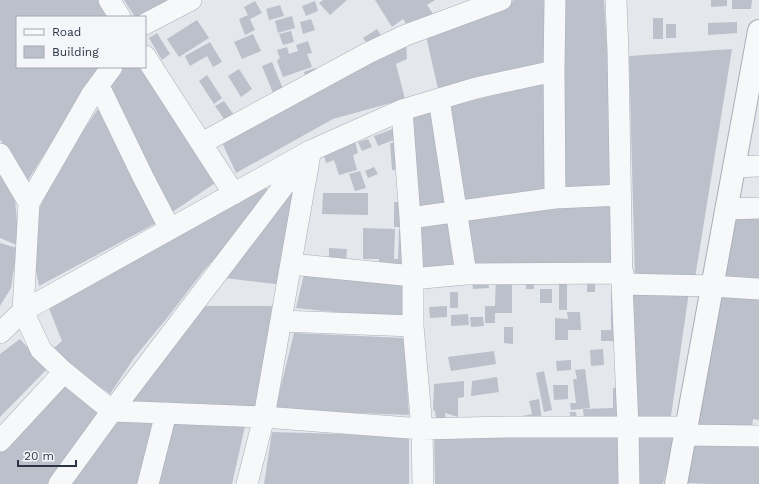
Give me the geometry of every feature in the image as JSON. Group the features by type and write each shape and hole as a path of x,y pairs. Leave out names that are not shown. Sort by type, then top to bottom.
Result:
{"street":[{"path":"109,0 119,16"},
{"path":"146,23 191,0"},
{"path":"202,143 368,53 406,35 501,0"},
{"path":"555,0 555,198"},
{"path":"616,0 622,278 628,427 628,484"},
{"path":"676,484 758,37"},
{"path":"146,58 234,194"},
{"path":"111,68 92,94 29,203 23,311 41,350 64,372 112,411 264,417 422,429 628,427 759,436"},
{"path":"0,333 23,311 310,151 402,110 476,88 554,71"},
{"path":"98,86 170,229"},
{"path":"439,99 466,274"},
{"path":"402,110 410,218 413,277 413,326 422,429 423,484"},
{"path":"247,484 264,417 310,151"},
{"path":"59,484 112,411 310,151"},
{"path":"0,154 29,203"},
{"path":"734,167 759,166"},
{"path":"410,218 555,198 621,195"},
{"path":"726,209 759,208"},
{"path":"290,264 413,277 466,274 622,278 759,289"},
{"path":"281,321 413,326"},
{"path":"0,441 64,372"},
{"path":"148,484 166,413"}],"building":[{"path":"0,0 104,0 114,16 16,16 16,68 98,68 25,185 0,139"},
{"path":"124,0 175,0 146,17 134,16"},
{"path":"323,0 347,0 330,15 319,3"},
{"path":"375,0 435,0 427,5 433,14 409,28 403,19 392,27"},
{"path":"514,0 548,0 550,61 438,89 426,36"},
{"path":"565,0 604,0 616,187 563,191"},
{"path":"711,0 727,0 727,6 711,7"},
{"path":"732,0 752,0 751,9 732,9"},
{"path":"255,1 262,13 250,19 244,7"},
{"path":"315,1 318,11 306,16 302,6"},
{"path":"280,5 284,16 269,20 266,9"},
{"path":"248,15 255,30 245,35 239,19"},
{"path":"292,16 295,28 278,33 275,21"},
{"path":"653,18 663,18 663,39 653,39"},
{"path":"311,19 315,30 303,34 300,22"},
{"path":"197,20 209,38 179,57 167,39"},
{"path":"737,22 737,33 708,35 708,23"},
{"path":"666,24 676,24 676,38 666,38"},
{"path":"377,29 382,37 369,46 363,38"},
{"path":"291,31 294,42 283,45 279,34"},
{"path":"157,33 170,54 162,60 149,38"},
{"path":"253,34 261,51 242,59 234,42"},
{"path":"308,41 312,53 307,54 312,67 283,77 277,61 280,58 277,50 287,47 289,54 298,51 296,45"},
{"path":"210,42 222,62 213,67 207,56 190,66 185,56"},
{"path":"406,43 407,59 396,64 405,99 333,119 236,173 219,136"},
{"path":"732,49 695,278 635,278 629,56"},
{"path":"272,62 283,89 273,93 262,66"},
{"path":"122,68 146,68 224,177 168,215 108,86"},
{"path":"315,68 318,78 307,82 304,72"},
{"path":"239,69 252,89 241,97 228,76"},
{"path":"207,75 222,98 214,104 199,81"},
{"path":"545,82 551,188 465,207 447,107"},
{"path":"104,100 160,221 39,286 29,235 53,175"},
{"path":"224,101 234,115 229,126 215,106"},
{"path":"433,107 449,209 417,212 408,114"},
{"path":"395,128 399,138 378,146 374,136"},
{"path":"368,139 372,147 362,151 358,142"},
{"path":"355,141 358,153 353,155 357,170 339,175 334,160 326,163 323,152"},
{"path":"401,142 403,169 392,170 390,143"},
{"path":"374,167 378,174 368,178 365,171"},
{"path":"360,171 366,188 355,191 349,174"},
{"path":"0,172 15,198 19,246 0,238"},
{"path":"264,182 271,200 205,269 134,358 110,394 49,352 62,341 48,306"},
{"path":"295,187 284,285 216,277"},
{"path":"323,193 368,193 368,215 322,214"},
{"path":"394,202 407,202 408,227 394,227"},
{"path":"613,205 616,264 470,263 465,213"},
{"path":"731,211 759,211 759,280 720,279"},
{"path":"449,216 461,265 420,267 416,221"},
{"path":"363,228 395,229 394,259 398,259 399,230 409,230 408,271 379,271 379,259 363,259"},
{"path":"0,243 17,248 11,288 0,306"},
{"path":"329,248 347,249 346,261 329,260"},
{"path":"305,270 408,280 409,320 296,308"},
{"path":"496,276 512,277 512,313 495,313 495,323 485,323 485,306 495,306"},
{"path":"559,278 567,278 567,310 559,310"},
{"path":"526,279 534,279 534,289 526,289"},
{"path":"488,280 489,288 473,289 472,281"},
{"path":"611,280 619,280 619,341 601,341 601,330 611,330"},
{"path":"587,281 595,281 595,292 587,292"},
{"path":"540,289 552,289 552,303 540,303"},
{"path":"628,290 689,292 671,416 631,416"},
{"path":"450,292 458,292 458,308 450,308"},
{"path":"714,294 759,294 759,420 753,419 752,427 693,430"},
{"path":"197,306 276,306 257,408 121,404"},
{"path":"447,306 447,317 430,318 429,307"},
{"path":"567,312 580,312 581,330 568,330 568,340 555,340 555,318 568,319"},
{"path":"468,314 469,325 451,326 451,315"},
{"path":"470,317 483,317 484,326 471,327"},
{"path":"504,327 513,327 513,344 504,343"},
{"path":"294,333 404,338 409,415 275,410"},
{"path":"20,339 47,369 0,417 0,354"},
{"path":"603,349 604,365 591,366 590,350"},
{"path":"494,351 496,364 451,371 448,357"},
{"path":"571,360 571,370 557,371 556,361"},
{"path":"585,369 590,408 571,410 570,403 576,403 573,379 577,379 575,370"},
{"path":"544,371 552,410 544,412 536,373"},
{"path":"497,377 499,392 471,396 472,381"},
{"path":"66,380 105,410 53,484 0,484 0,452"},
{"path":"464,381 464,397 458,398 458,417 445,413 446,422 437,423 435,411 433,410 434,384"},
{"path":"553,385 568,385 568,399 554,400"},
{"path":"613,388 621,388 621,419 584,420 583,409 613,408"},
{"path":"539,399 542,420 513,418 532,414 529,401"},
{"path":"570,412 576,412 577,419 570,420"},
{"path":"109,418 159,421 142,484 70,484"},
{"path":"172,422 245,426 232,484 156,484"},
{"path":"434,430 622,433 625,484 435,484"},
{"path":"272,432 409,436 409,484 264,484"},
{"path":"637,432 675,434 663,484 636,484"},
{"path":"692,443 759,446 759,484 685,483"}]}
